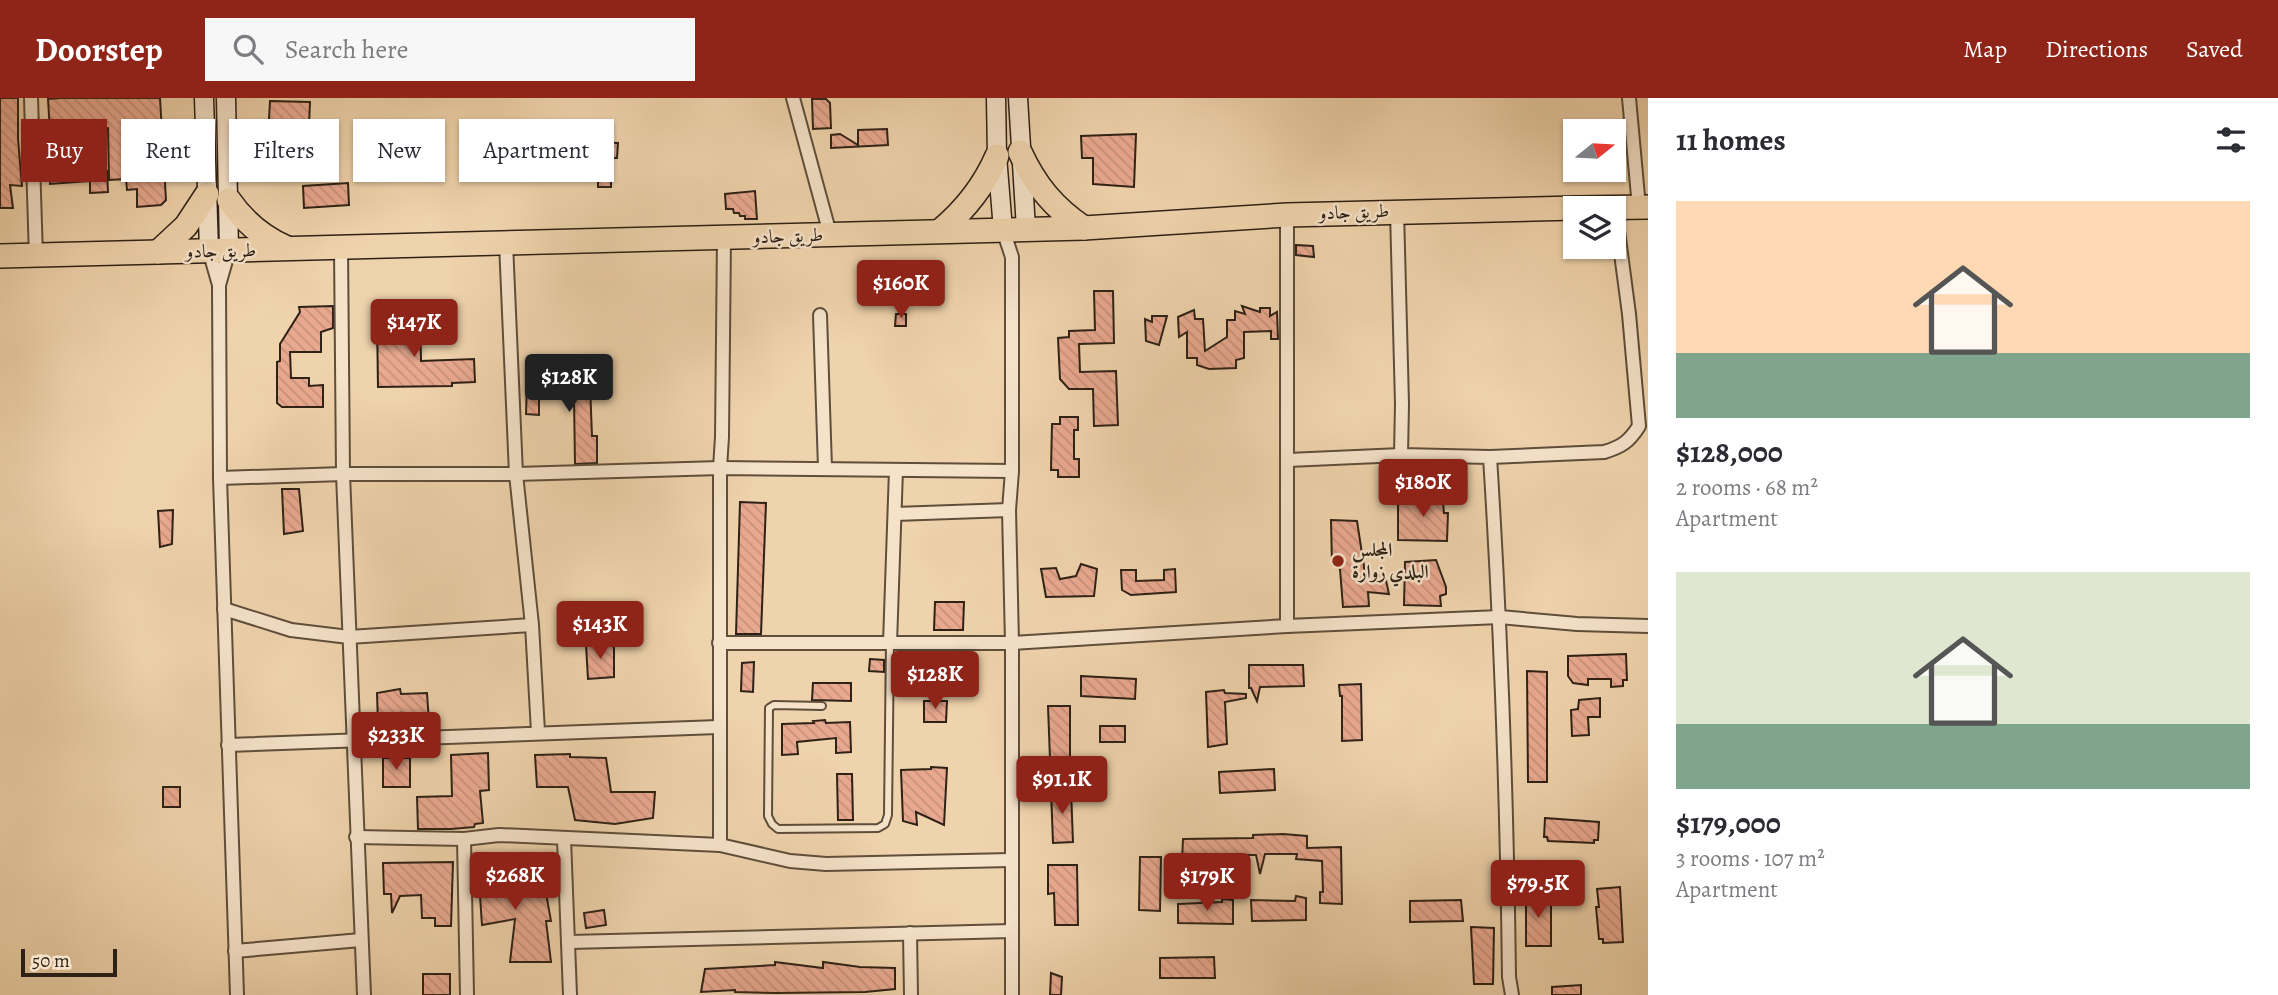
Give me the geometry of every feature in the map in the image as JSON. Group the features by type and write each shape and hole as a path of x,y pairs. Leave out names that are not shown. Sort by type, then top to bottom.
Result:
{"highway":[{"path":"1020,152 1046,195 1084,228"},
{"path":"941,230 974,197 997,156"},
{"path":"158,252 218,197 268,239 290,249"},
{"name":"طريق جادو","path":"1626,208 1644,207"},
{"name":"طريق جادو","path":"0,256 1084,228 1287,215 1563,208"}],"street":[{"path":"31,98 36,257"},
{"path":"204,98 218,197"},
{"path":"226,98 218,197 220,478 237,995"},
{"path":"793,98 830,234"},
{"path":"996,98 997,156 1014,229 1012,257"},
{"path":"1012,995 1012,643 1009,510 1012,471 1012,257 1020,152 1018,98"},
{"path":"1629,98 1644,207"},
{"path":"1397,211 1401,455"},
{"path":"1287,215 1287,626"},
{"path":"720,845 718,727 724,237"},
{"path":"506,243 516,474 532,625 538,732"},
{"path":"341,247 343,474 364,995"},
{"path":"219,250 219,285"},
{"path":"1288,460 1401,455 1490,457 1604,452 1622,446 1639,426 1622,259"},
{"path":"820,315 825,468"},
{"path":"1490,457 1500,617 1507,811 1509,977 1512,995"},
{"path":"220,478 720,468 1012,471"},
{"path":"890,643 896,470"},
{"path":"895,514 1009,510"},
{"path":"224,609 291,630 349,637 532,625"},
{"path":"719,643 1012,643 1287,626 1500,617 1577,624 1648,626"},
{"path":"229,745 718,727"},
{"path":"356,837 464,839 499,835 720,845 790,861 826,864 1011,860"},
{"path":"464,839 467,995"},
{"path":"564,839 570,995"},
{"path":"569,942 1012,931"},
{"path":"910,933 911,995"},
{"path":"235,951 361,940"}],"lane":[{"path":"822,706 774,705 769,708 768,816 778,829 878,828 885,824 888,815 890,643"}],"building":[{"path":"0,98 18,98 22,186 10,185 13,208 0,208"},
{"path":"160,98 161,119 121,119 121,179 109,180 107,119 49,119 48,99"},
{"path":"812,99 826,99 830,103 831,128 813,129"},
{"path":"270,101 310,102 309,119 269,119"},
{"path":"887,129 888,145 831,148 831,135 840,134 858,145 858,130"},
{"path":"1136,134 1134,187 1093,184 1093,158 1082,158 1081,136"},
{"path":"614,143 618,143 617,158 614,158"},
{"path":"107,171 108,192 90,193 90,182 107,182"},
{"path":"126,182 165,182 166,200 161,205 137,207 137,189 127,190"},
{"path":"598,182 611,182 611,187 598,187"},
{"path":"348,183 349,205 304,208 303,186"},
{"path":"755,191 757,219 745,219 745,216 734,213 733,209 726,209 725,194"},
{"path":"1296,245 1313,246 1314,257 1296,255"},
{"path":"1094,291 1113,291 1114,343 1079,344 1080,372 1116,371 1118,425 1094,426 1093,389 1069,389 1060,379 1058,338 1069,337 1069,331 1095,330"},
{"path":"333,306 333,328 321,332 321,352 290,352 291,378 309,378 309,386 323,385 323,407 282,407 277,403 280,344 300,312 299,307"},
{"path":"1242,306 1260,312 1260,308 1270,308 1270,316 1277,312 1278,339 1271,339 1271,331 1244,332 1244,358 1236,360 1236,368 1209,369 1197,365 1197,358 1187,358 1187,332 1179,337 1178,317 1194,310 1195,319 1203,319 1205,351 1227,337 1227,320 1235,320 1235,311 1245,314"},
{"path":"449,310 450,322 435,322 434,311"},
{"path":"896,314 906,314 906,326 895,326"},
{"path":"1152,316 1167,316 1159,345 1146,341 1145,319 1152,322"},
{"path":"420,318 421,361 474,359 475,382 452,383 452,386 378,387 377,319"},
{"path":"527,381 572,381 572,385 590,385 592,436 597,436 597,463 575,464 574,399 562,399 562,394 542,394 542,399 539,399 539,415 526,414"},
{"path":"1060,417 1078,417 1078,430 1074,430 1074,459 1079,459 1079,477 1058,477 1058,470 1051,470 1052,424 1060,424"},
{"path":"282,489 299,489 303,531 284,534"},
{"path":"1442,493 1444,513 1448,513 1447,541 1398,540 1398,498 1418,499 1417,495"},
{"path":"740,502 766,503 761,634 736,634"},
{"path":"173,510 172,544 160,547 158,511"},
{"path":"1331,520 1357,521 1365,573 1385,576 1389,594 1368,592 1369,606 1343,607 1340,569 1332,565"},
{"path":"1436,560 1446,587 1446,594 1440,596 1441,606 1404,605 1405,562"},
{"path":"1081,564 1097,569 1094,596 1046,597 1041,569 1056,568 1060,579 1076,576"},
{"path":"1175,569 1176,592 1131,595 1122,590 1121,570 1136,570 1136,581 1164,580 1164,570"},
{"path":"935,602 964,602 963,630 934,630"},
{"path":"586,645 614,645 614,677 588,679"},
{"path":"1626,654 1627,680 1623,680 1623,686 1611,687 1611,679 1588,679 1588,685 1573,683 1568,676 1568,656"},
{"path":"898,657 910,658 909,671 897,670"},
{"path":"870,659 884,660 884,672 869,671"},
{"path":"754,662 753,692 741,691 742,663"},
{"path":"1249,665 1303,665 1304,686 1260,687 1257,701 1249,688"},
{"path":"1527,671 1547,672 1547,782 1528,782"},
{"path":"1081,676 1136,679 1135,699 1081,696"},
{"path":"813,683 851,683 851,701 812,700"},
{"path":"1361,684 1362,740 1342,741 1342,696 1339,685"},
{"path":"400,689 401,694 427,693 429,722 416,723 401,713 402,723 378,724 377,693"},
{"path":"1224,690 1225,693 1246,694 1246,698 1225,702 1227,744 1208,747 1206,692"},
{"path":"1600,698 1600,717 1588,717 1589,735 1572,736 1571,710 1578,709 1579,700"},
{"path":"924,701 947,701 946,722 924,722"},
{"path":"1048,706 1070,706 1070,759 1050,759"},
{"path":"825,720 826,723 850,722 851,752 836,753 836,738 797,742 798,754 782,755 782,724"},
{"path":"1100,726 1125,726 1125,742 1100,742"},
{"path":"488,753 489,790 480,791 483,823 475,824 474,827 418,829 417,797 452,796 451,755"},
{"path":"570,754 570,757 606,758 611,792 655,792 653,818 615,824 575,820 568,787 537,787 535,755"},
{"path":"383,758 410,758 410,787 383,787"},
{"path":"947,768 944,825 916,812 917,825 903,821 901,770"},
{"path":"1274,769 1275,790 1220,793 1219,772"},
{"path":"837,774 852,774 853,820 838,820"},
{"path":"163,787 180,787 180,807 163,807"},
{"path":"1051,790 1071,790 1073,842 1053,843"},
{"path":"1545,818 1599,822 1598,840 1594,840 1594,843 1548,841 1547,837 1544,837"},
{"path":"1253,835 1307,836 1307,848 1341,847 1342,904 1320,903 1320,892 1323,892 1322,861 1296,859 1297,854 1265,854 1260,874 1256,855 1233,855 1233,861 1182,861 1183,839 1253,838"},
{"path":"1140,857 1161,857 1160,911 1139,910"},
{"path":"508,861 514,896 546,893 551,921 546,921 551,962 510,962 515,919 482,925 474,864"},
{"path":"453,862 451,926 435,926 435,918 422,918 421,895 400,896 392,913 391,894 384,894 383,863"},
{"path":"1048,865 1077,865 1078,925 1055,925 1054,893 1048,894"},
{"path":"1620,887 1623,942 1603,943 1603,939 1599,939 1597,889"},
{"path":"1526,894 1551,894 1551,946 1526,946"},
{"path":"1296,896 1306,898 1306,920 1252,921 1251,900 1295,901"},
{"path":"1222,899 1233,900 1233,924 1178,923 1178,904 1222,902"},
{"path":"1461,900 1463,921 1410,922 1410,901"},
{"path":"604,910 606,925 586,928 584,913"},
{"path":"1471,927 1494,928 1493,984 1474,984"},
{"path":"1214,957 1215,978 1160,978 1160,958"},
{"path":"775,962 823,968 823,962 895,968 895,989 865,992 701,992 705,969 775,965"},
{"path":"1051,973 1062,977 1061,995 1050,995"},
{"path":"423,974 450,974 450,995 423,995"},
{"path":"1581,985 1581,995 1552,995 1552,987"}],"place":[{"name":"المجلس البلدي زوارة","path":"1338,561"}]}
